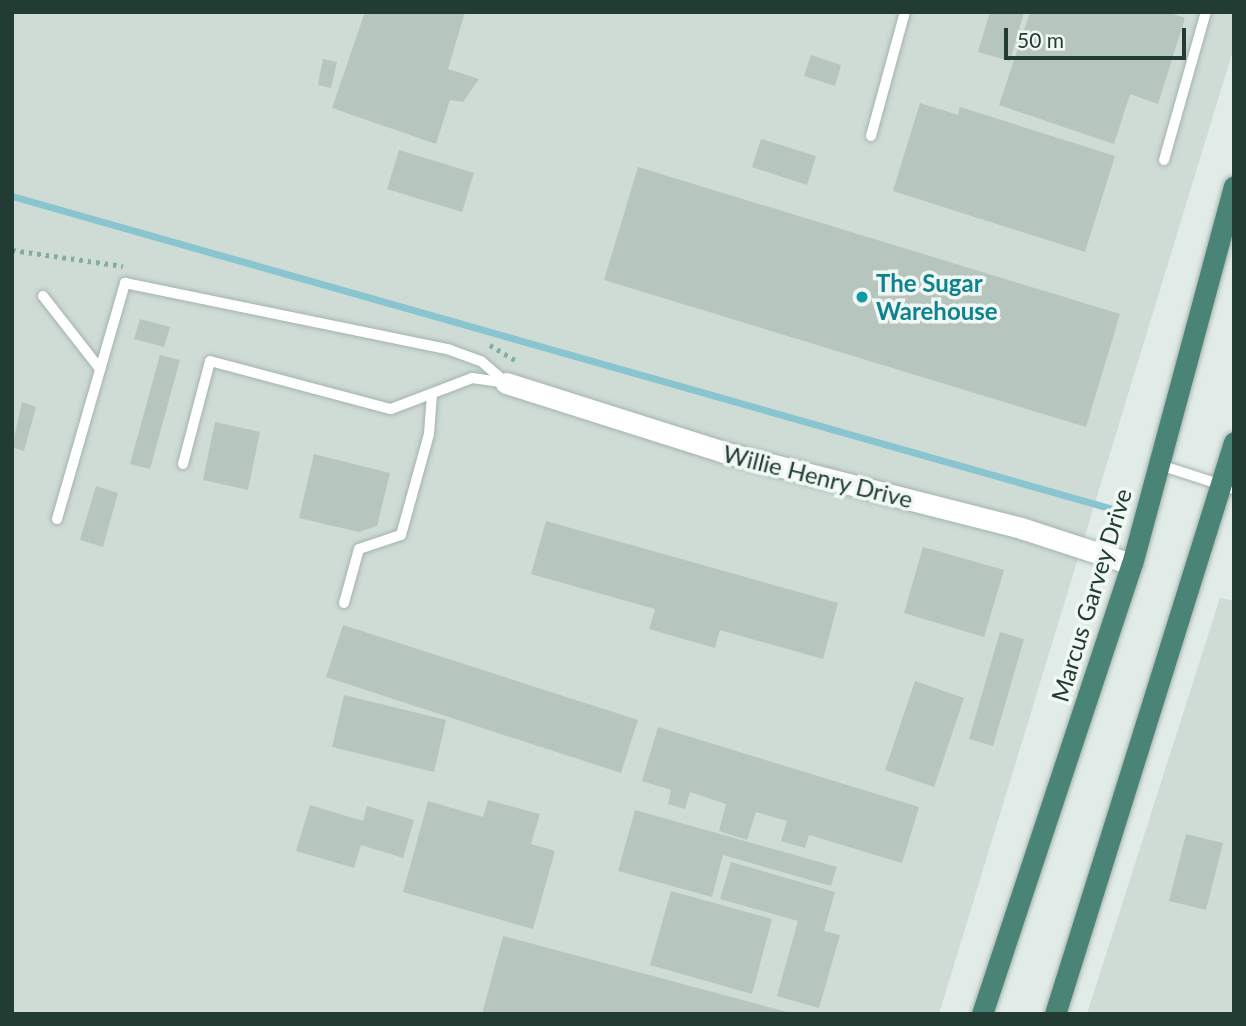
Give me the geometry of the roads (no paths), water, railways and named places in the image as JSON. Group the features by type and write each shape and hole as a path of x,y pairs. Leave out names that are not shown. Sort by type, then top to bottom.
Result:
{"highway":[{"name":"Marcus Garvey Drive","path":"982,1014 1132,564 1234,187"},
{"path":"1055,1014 1211,521 1228,487 1234,442"}],"street":[{"name":"Willie Henry Drive","path":"506,383 723,452 1021,528 1132,564"}],"lane":[{"path":"871,136 905,12"},
{"path":"1164,160 1206,12"},
{"path":"57,519 125,283 450,350 481,361 506,383"},
{"path":"43,296 100,369"},
{"path":"183,464 210,361 391,409 472,378 506,383"},
{"path":"344,603 359,549 401,535 429,434 432,394"},
{"path":"1157,464 1228,487"}],"waterway":[{"path":"12,196 1120,511"}],"place":[{"name":"The Sugar Warehouse","path":"862,297"}]}
